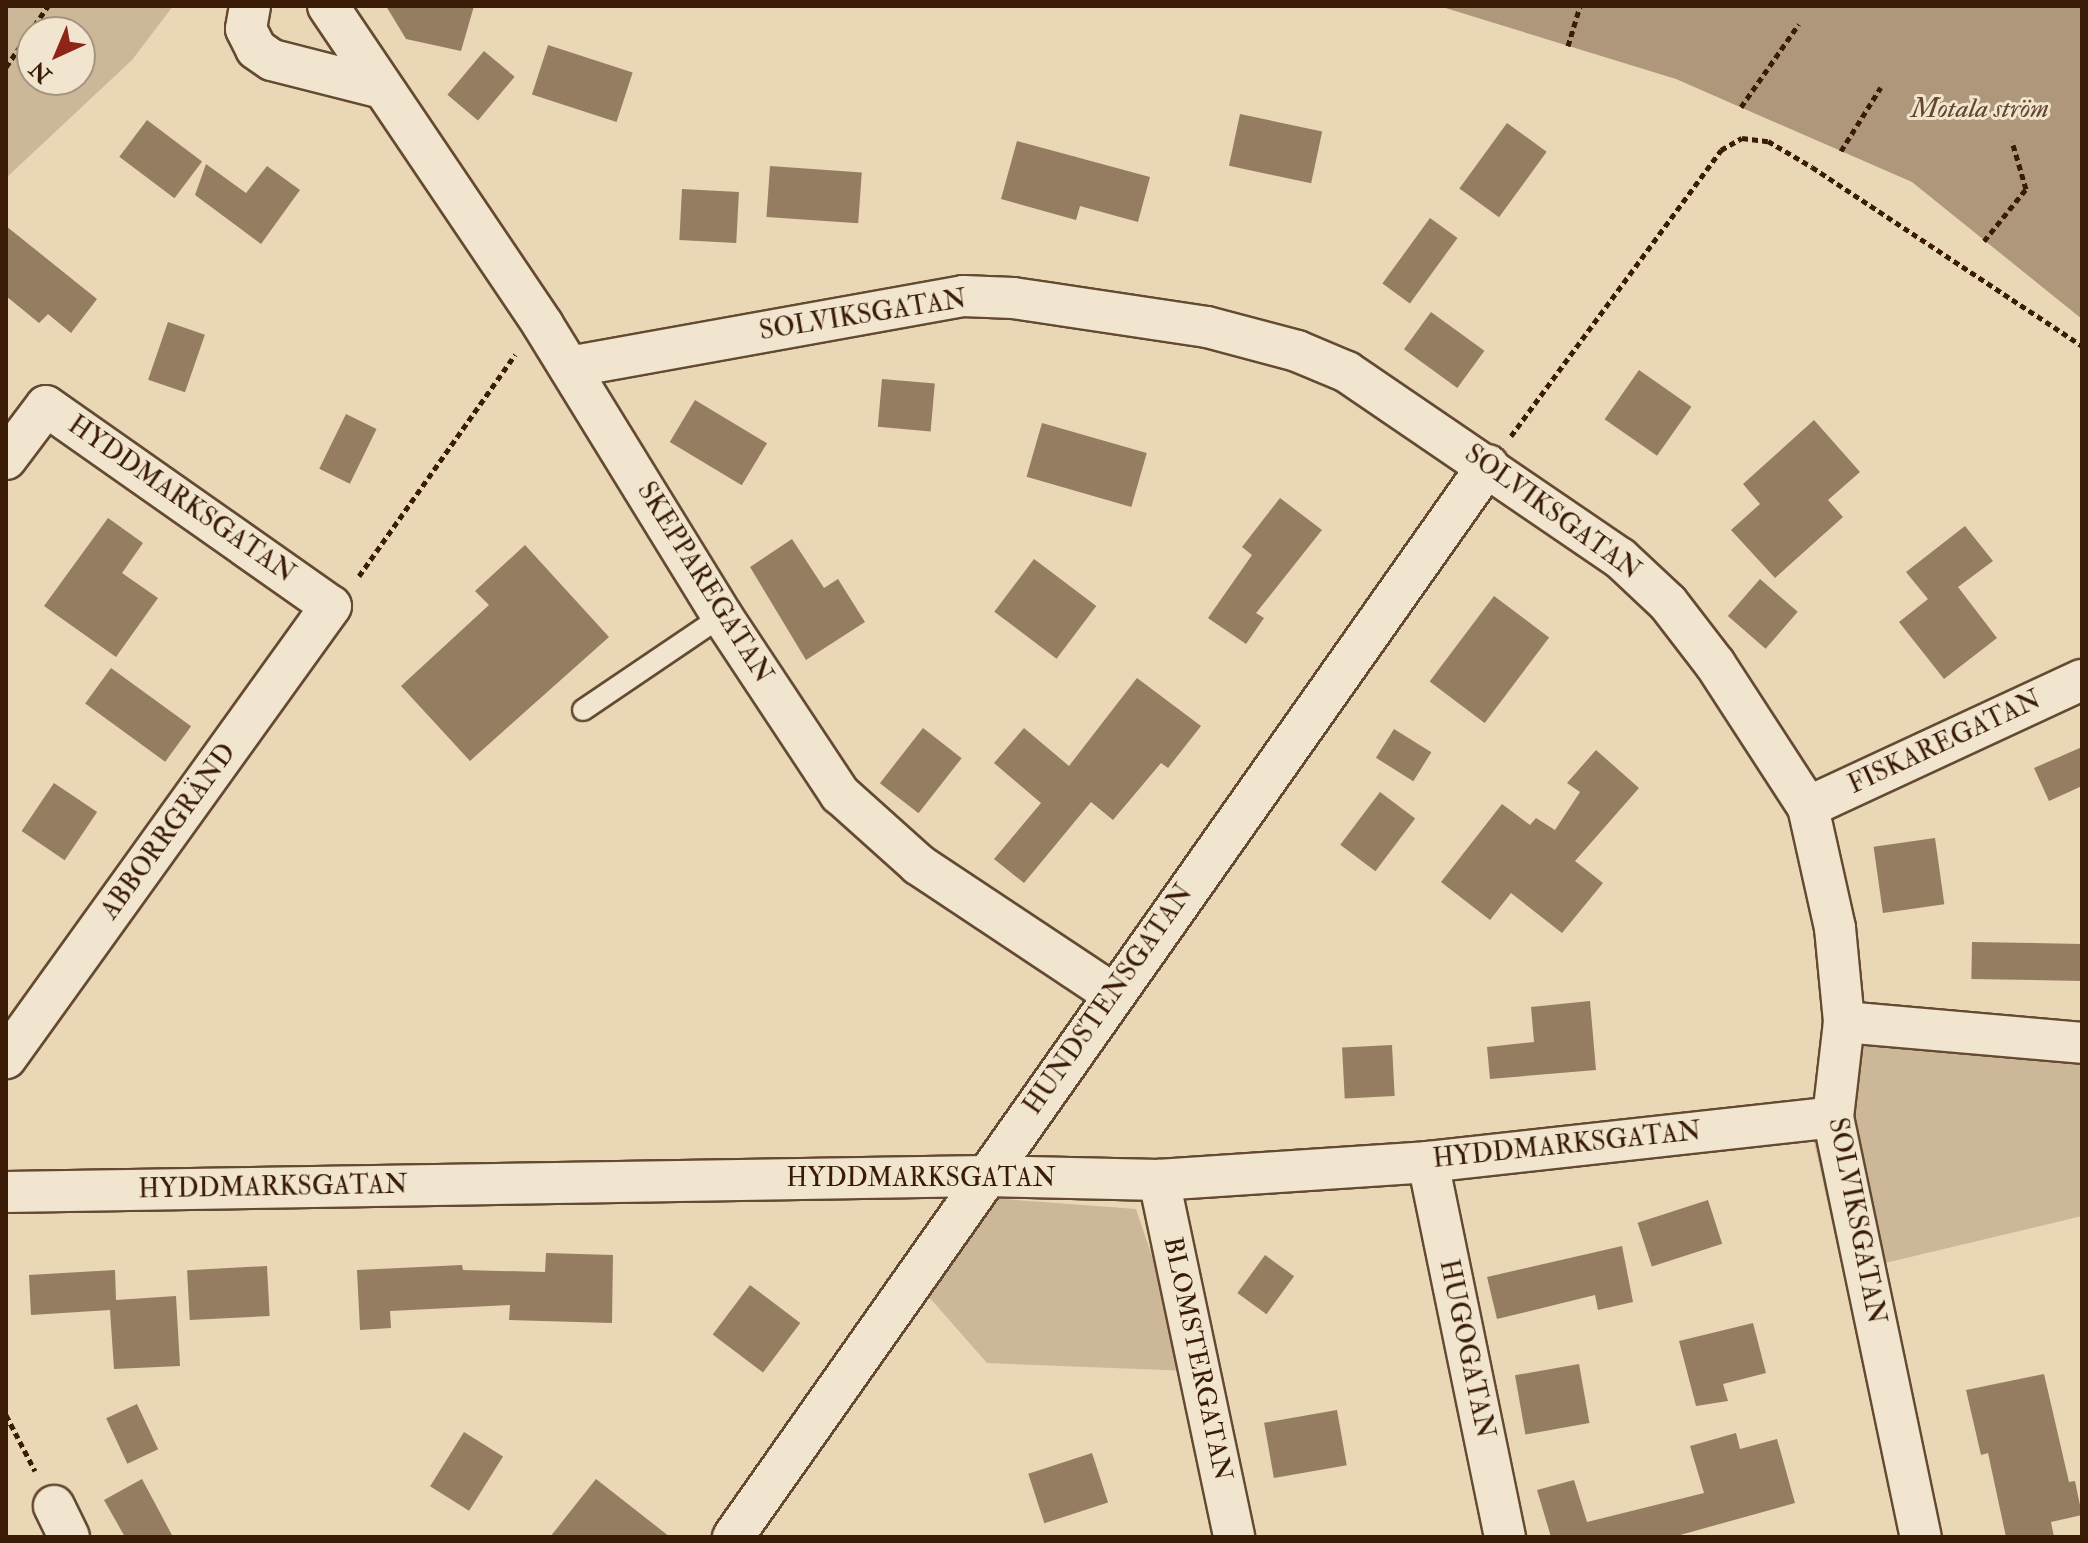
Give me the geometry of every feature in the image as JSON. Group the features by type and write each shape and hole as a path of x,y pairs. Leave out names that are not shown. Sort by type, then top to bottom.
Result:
{"street":[{"path":"250,6 246,29 256,49 272,60 382,88"},
{"name":"SKEPPAREGATAN","path":"328,6 543,325 722,616 840,794 878,832 1113,994"},
{"name":"SOLVIKSGATAN","path":"569,367 963,296 1013,298 1207,327 1297,351 1391,398 1620,558 1668,603 1775,750 1808,807 1835,928 1844,1022 1833,1117 1921,1537"},
{"name":"HYDDMARKSGATAN","path":"6,459 46,406 331,606"},
{"name":"HUNDSTENSGATAN","path":"733,1537 1488,465"},
{"name":"ABBORRGRÄND","path":"6,1058 331,606"},
{"name":"FISKAREGATAN","path":"1808,807 2082,680"},
{"path":"1844,1022 2082,1043"},
{"name":"HYDDMARKSGATAN","path":"6,1192 985,1176 1159,1180 1428,1162 1833,1117"},
{"name":"HUGOGATAN","path":"1428,1162 1505,1537"},
{"name":"BLOMSTERGATAN","path":"1159,1180 1234,1537"}],"lane":[{"path":"583,710 722,616"}],"path":[{"path":"6,67 48,6"},
{"path":"1568,46 1580,6"},
{"path":"1741,107 1799,24"},
{"path":"1841,151 1881,87"},
{"path":"1488,465 1721,150 1742,138 1768,141 1812,167 2082,346"},
{"path":"1984,241 2026,189 2012,141"},
{"path":"331,606 354,583 526,339 543,325"},
{"path":"6,1415 61,1522"}],"shaded area":[{"path":"6,6 173,6 132,60 96,94 96,16 16,16 16,96 94,96 6,178"},
{"path":"1832,1041 2082,1064 2082,1216 1843,1273 1811,1128"},
{"path":"978,1197 1136,1209 1191,1371 987,1363 915,1281"}],"water":[{"name":"Motala ström","path":"1439,6 2082,6 2082,319 1912,182 1676,79"}],"building":[{"path":"386,6 474,6 461,51 406,39"},
{"path":"548,45 633,73 617,122 532,94"},
{"path":"484,51 515,77 478,120 447,95"},
{"path":"1240,114 1322,131 1311,183 1229,166"},
{"path":"147,120 202,162 174,198 119,157"},
{"path":"1507,123 1547,152 1499,217 1459,189"},
{"path":"1017,141 1150,177 1138,222 1080,206 1076,220 1001,199"},
{"path":"206,164 246,193 267,166 300,190 261,244 195,195"},
{"path":"770,166 862,172 858,223 766,217"},
{"path":"682,189 739,192 736,243 679,240"},
{"path":"1430,218 1458,238 1410,304 1382,284"},
{"path":"6,226 97,299 71,333 48,314 39,323 6,296"},
{"path":"1431,312 1484,351 1457,388 1404,349"},
{"path":"168,322 205,335 185,392 148,380"},
{"path":"1639,370 1691,407 1657,456 1605,419"},
{"path":"882,379 935,384 931,431 878,427"},
{"path":"695,400 767,443 742,485 670,442"},
{"path":"346,414 377,429 350,484 319,469"},
{"path":"1814,420 1860,472 1828,500 1843,517 1775,578 1731,530 1760,504 1743,484"},
{"path":"1042,423 1147,453 1131,507 1027,477"},
{"path":"1280,498 1322,530 1256,613 1264,618 1246,644 1208,618 1252,555 1242,547"},
{"path":"108,518 143,543 122,573 158,598 116,657 44,606"},
{"path":"1965,526 1993,561 1958,587 1997,638 1944,679 1899,622 1928,599 1906,572"},
{"path":"792,539 824,588 838,579 865,622 806,660 750,567"},
{"path":"525,545 609,637 470,761 401,686 489,605 475,591"},
{"path":"1034,559 1096,606 1057,659 994,612"},
{"path":"1760,579 1798,612 1766,649 1728,616"},
{"path":"1494,596 1549,638 1485,723 1430,681"},
{"path":"111,668 191,726 165,762 85,704"},
{"path":"1137,678 1201,726 1168,768 1161,763 1113,820 1091,802 1024,883 994,859 1041,803 994,763 1024,728 1069,766"},
{"path":"923,728 962,758 919,813 880,783"},
{"path":"1394,729 1431,752 1413,781 1376,758"},
{"path":"2082,747 2082,786 2049,801 2034,768"},
{"path":"1596,750 1639,788 1575,861 1603,883 1562,933 1511,893 1490,920 1441,882 1502,804 1530,825 1536,818 1555,830 1580,792 1567,783"},
{"path":"54,783 97,812 65,860 22,831"},
{"path":"1380,792 1415,818 1375,871 1340,845"},
{"path":"1935,838 1944,904 1883,913 1874,847"},
{"path":"1972,942 2082,944 2081,981 1971,979"},
{"path":"1590,1001 1596,1070 1490,1079 1487,1047 1534,1042 1531,1007"},
{"path":"1392,1045 1395,1096 1345,1099 1342,1048"},
{"path":"1708,1200 1722,1244 1652,1267 1638,1223"},
{"path":"1622,1246 1633,1302 1598,1310 1595,1295 1497,1319 1487,1277"},
{"path":"546,1253 613,1255 612,1323 509,1320 510,1305 390,1311 391,1328 360,1330 357,1270 462,1265 463,1270 545,1272"},
{"path":"1265,1255 1294,1276 1266,1314 1237,1293"},
{"path":"267,1266 270,1316 190,1320 187,1270"},
{"path":"115,1270 116,1300 176,1296 180,1366 114,1369 110,1310 31,1315 29,1275"},
{"path":"750,1285 800,1323 763,1372 713,1335"},
{"path":"1753,1323 1766,1373 1723,1384 1728,1401 1696,1406 1679,1341"},
{"path":"1579,1364 1589,1423 1525,1434 1515,1375"},
{"path":"2044,1374 2069,1482 2075,1481 2082,1515 2051,1522 2054,1537 2006,1537 1988,1453 1981,1455 1966,1390"},
{"path":"137,1404 158,1449 127,1464 106,1418"},
{"path":"1337,1410 1347,1465 1274,1478 1264,1423"},
{"path":"464,1432 503,1456 469,1511 430,1486"},
{"path":"1736,1433 1740,1449 1777,1439 1795,1503 1673,1537 1551,1537 1537,1490 1574,1480 1587,1522 1704,1493 1690,1446"},
{"path":"1092,1453 1108,1502 1044,1523 1028,1474"},
{"path":"142,1479 173,1537 125,1537 104,1500"},
{"path":"596,1479 670,1537 550,1537"}]}
